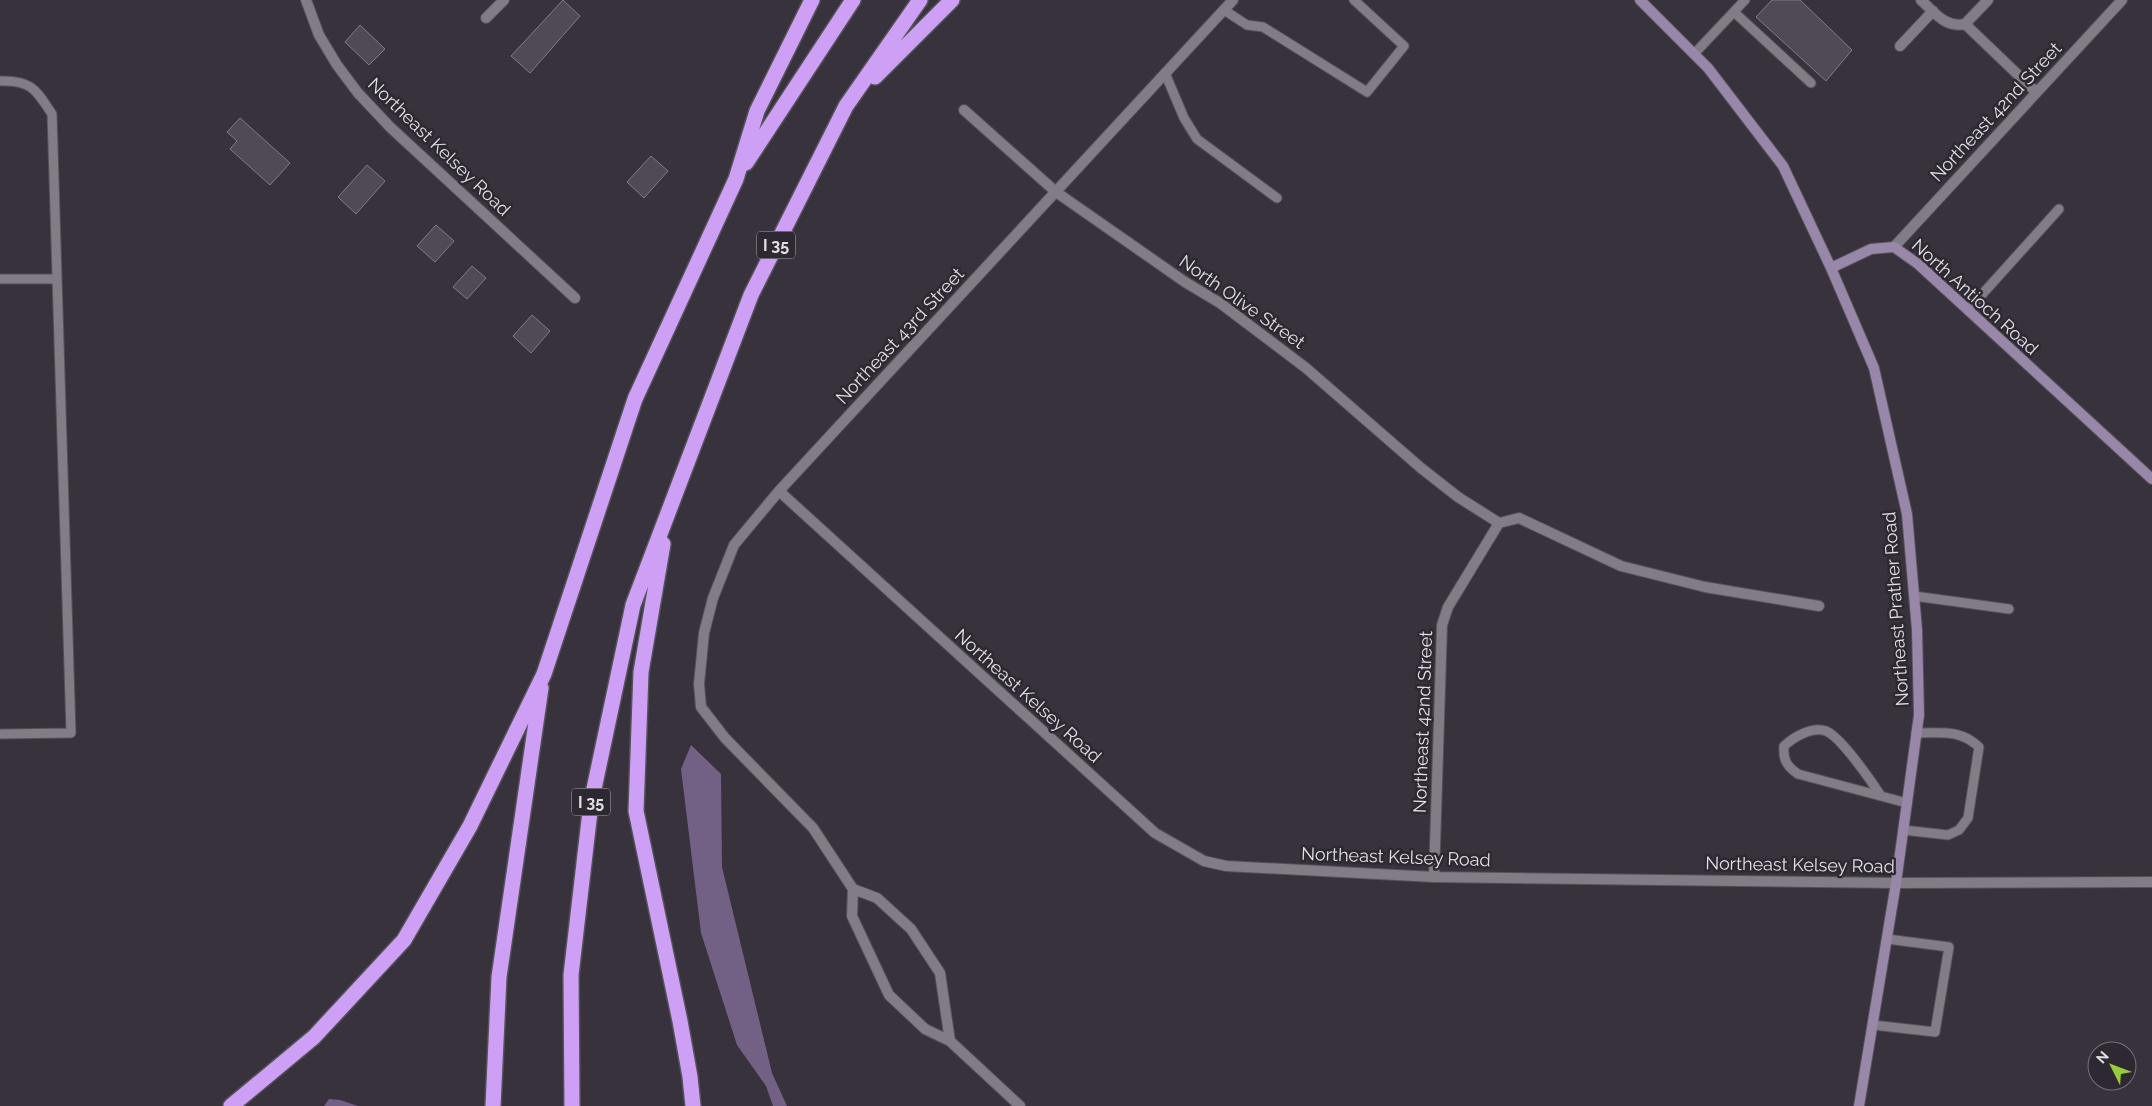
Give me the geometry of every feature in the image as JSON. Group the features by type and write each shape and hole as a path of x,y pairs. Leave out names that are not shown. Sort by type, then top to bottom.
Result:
{"highway":[{"path":"231,1106 314,1037 404,940 470,826 544,674 634,399 736,179 757,111 812,0"},
{"path":"736,179 854,0"},
{"name":"I 35","path":"572,1106 570,975 590,804 633,605 751,295 846,106 920,0"},
{"path":"846,106 952,0"},
{"path":"669,508 641,672 636,811 680,1021 693,1106"},
{"path":"492,1106 499,977 544,674"}],"main road":[{"path":"1640,0 1708,68 1783,166 1831,268"},
{"name":"North Antioch Road","path":"1831,268 1871,249 1894,247 1918,264 2152,479"},
{"name":"Northeast Prather Road","path":"1831,268 1874,368 1907,514 1914,596 1919,715 1896,883 1859,1106"}],"street":[{"name":"Northeast Kelsey Road","path":"306,0 319,36 337,65 358,93 390,127 575,298"},
{"path":"486,18 504,0"},
{"name":"Northeast 43rd Street","path":"853,889 813,828 725,738 700,707 699,684 704,633 713,598 734,545 779,491 1233,0"},
{"path":"1921,0 1946,23 1955,26 1965,24 1988,0"},
{"name":"Northeast 42nd Street","path":"1894,247 2122,0"},
{"path":"1900,46 1932,11"},
{"path":"1965,24 2036,92"},
{"name":"North Olive Street","path":"964,110 1056,192 1185,282 1220,303 1306,368 1421,468 1458,497 1499,523"},
{"name":"Northeast Kelsey Road","path":"779,491 1155,834 1204,861 1226,866 1434,877 1896,883 2152,882"},
{"path":"1499,523 1519,518 1621,566 1705,587 1819,606"},
{"name":"Northeast 42nd Street","path":"1434,877 1442,625 1448,607 1499,523"},
{"path":"950,1041 940,973 911,929 877,898 853,889 852,916 888,995 926,1029 950,1041 1020,1106"}],"lane":[{"path":"1224,10 1247,25 1263,27 1367,92 1404,46 1354,0"},
{"path":"1694,54 1745,0"},
{"path":"1734,12 1811,83"},
{"path":"1165,74 1184,118 1198,139 1277,198"},
{"path":"0,81 18,81 36,90 52,114 71,733 0,734"},
{"path":"1968,310 2059,210"},
{"path":"0,279 57,279"},
{"path":"1914,596 2009,609"},
{"path":"1881,796 1836,738 1826,731 1814,731 1795,737 1784,746 1783,757 1790,768 1798,774 1907,803"},
{"path":"1903,830 1948,835 1959,830 1968,818 1979,746 1968,737 1953,733 1916,733"},
{"path":"1873,1025 1935,1032 1949,947 1887,939"}],"shaded area":[{"path":"691,745 721,774 722,867 772,1073 787,1106 773,1106 766,1086 737,1045 701,933 681,769"},
{"path":"329,1099 340,1100 358,1106 324,1106"}],"building":[{"path":"563,0 580,16 530,73 511,56"},
{"path":"1772,0 1800,0 1852,50 1826,81 1756,17"},
{"path":"360,25 385,49 369,65 345,42"},
{"path":"240,118 290,163 270,185 230,149 237,141 227,132"},
{"path":"651,156 668,171 644,198 627,182"},
{"path":"367,165 385,181 356,214 338,197"},
{"path":"436,225 454,241 435,262 417,246"},
{"path":"472,266 486,278 467,299 453,287"},
{"path":"532,315 550,331 531,353 513,336"}]}
